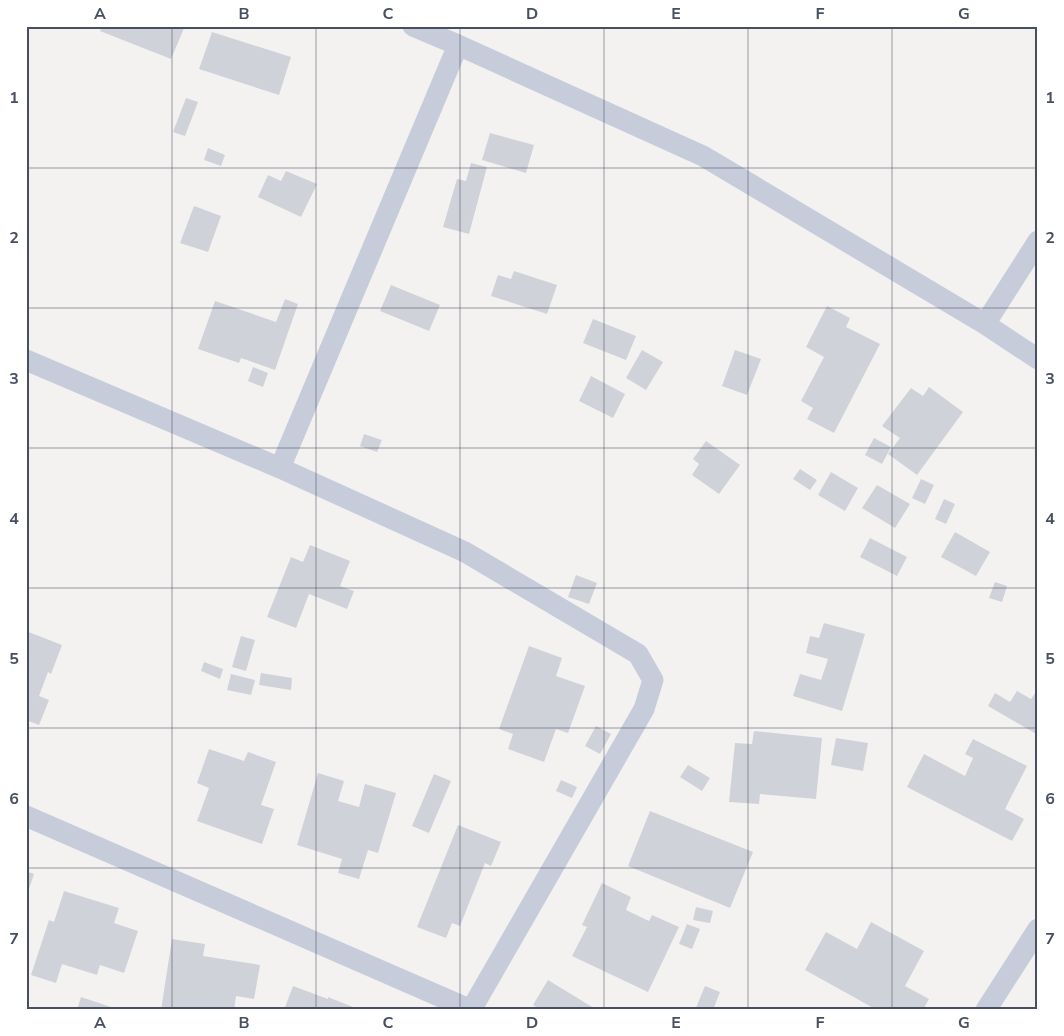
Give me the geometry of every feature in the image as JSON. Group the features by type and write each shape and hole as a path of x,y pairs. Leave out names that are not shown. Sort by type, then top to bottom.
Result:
{"street":[{"path":"413,26 703,156 985,324 1038,360"},
{"path":"280,468 458,45"},
{"path":"985,324 1038,241"},
{"path":"26,360 280,468 465,552 638,654 653,680 644,709 471,1010 26,816"},
{"path":"986,1010 1038,930"}],"building":[{"path":"102,26 185,26 171,59 100,31"},
{"path":"212,32 291,57 279,95 199,69"},
{"path":"186,98 198,102 185,136 173,132"},
{"path":"490,133 534,145 526,173 482,160"},
{"path":"208,148 225,155 221,166 204,160"},
{"path":"471,163 487,167 469,234 443,227 457,179 466,181"},
{"path":"286,171 317,184 301,217 258,197 268,175 281,181"},
{"path":"194,206 221,216 208,252 180,243"},
{"path":"514,271 557,285 547,314 491,296 498,275 511,279"},
{"path":"391,285 440,305 429,331 380,311"},
{"path":"285,299 298,304 275,370 241,358 239,363 198,349 215,301 276,322"},
{"path":"827,306 850,318 846,327 880,344 834,433 807,419 813,408 801,401 824,357 806,347"},
{"path":"593,319 636,336 626,360 583,343"},
{"path":"642,350 663,362 646,390 626,378"},
{"path":"735,350 761,359 747,395 722,386"},
{"path":"253,367 268,373 263,387 248,381"},
{"path":"591,376 625,394 613,418 579,401"},
{"path":"929,387 963,412 917,475 888,454 900,438 882,426 911,388 923,396"},
{"path":"364,434 382,440 377,452 360,446"},
{"path":"874,438 891,447 882,464 865,455"},
{"path":"706,441 740,465 719,494 692,475 699,464 693,459"},
{"path":"800,469 817,480 810,490 793,479"},
{"path":"831,472 858,488 845,511 818,495"},
{"path":"921,479 934,485 925,504 912,498"},
{"path":"877,485 910,504 895,528 862,508"},
{"path":"944,499 955,504 946,524 935,519"},
{"path":"955,532 990,552 976,576 941,557"},
{"path":"870,538 907,557 897,576 860,557"},
{"path":"310,545 350,561 340,586 354,591 347,609 309,594 296,628 267,617 291,557 303,562"},
{"path":"576,575 597,583 589,604 568,597"},
{"path":"995,582 1007,586 1002,602 989,598"},
{"path":"824,623 865,634 842,711 793,696 800,674 821,680 828,659 806,653 810,636 819,638"},
{"path":"26,631 62,645 51,674 48,672 39,696 49,700 39,725 26,720"},
{"path":"241,636 255,640 246,671 232,667"},
{"path":"529,646 562,658 556,676 585,686 568,733 556,729 544,762 508,749 513,734 499,729"},
{"path":"204,662 223,669 220,679 201,671"},
{"path":"261,673 292,678 291,690 259,685"},
{"path":"231,674 255,680 251,695 227,690"},
{"path":"1038,689 1038,735 988,706 995,693 1010,702 1017,691 1031,699"},
{"path":"596,726 611,734 600,754 585,746"},
{"path":"754,731 822,738 816,799 760,794 759,804 729,802 735,743 752,744"},
{"path":"836,738 868,743 863,771 831,765"},
{"path":"973,739 1027,766 1005,809 1024,819 1012,841 907,787 924,754 965,776 973,758 965,754"},
{"path":"209,749 244,761 248,752 276,762 261,805 274,809 262,844 197,821 209,788 197,783"},
{"path":"688,765 710,778 702,791 680,777"},
{"path":"318,773 344,781 338,801 359,807 365,784 396,793 378,853 368,850 359,879 338,873 342,859 297,845"},
{"path":"434,774 451,781 429,833 412,826"},
{"path":"561,780 577,787 572,798 556,791"},
{"path":"650,811 753,852 730,908 628,866"},
{"path":"458,825 501,842 491,866 485,863 460,926 452,923 446,938 417,927"},
{"path":"26,871 34,874 27,895 26,895"},
{"path":"602,883 631,897 626,910 649,921 652,915 679,927 648,992 572,956 587,927 582,925"},
{"path":"64,891 119,908 114,923 138,931 124,973 100,965 97,975 62,964 56,983 31,975 49,920 54,922"},
{"path":"696,907 713,911 710,923 693,920"},
{"path":"871,922 924,951 905,986 929,999 923,1010 877,1010 805,970 826,932 857,949"},
{"path":"687,924 700,929 692,949 679,944"},
{"path":"172,939 205,944 203,956 260,965 254,999 236,996 234,1010 161,1010"},
{"path":"548,980 597,1010 541,1010 533,1005"},
{"path":"293,986 353,1007 352,1010 284,1010"},
{"path":"705,986 720,992 713,1010 695,1010"},
{"path":"81,997 117,1009 117,1010 77,1010"}]}
